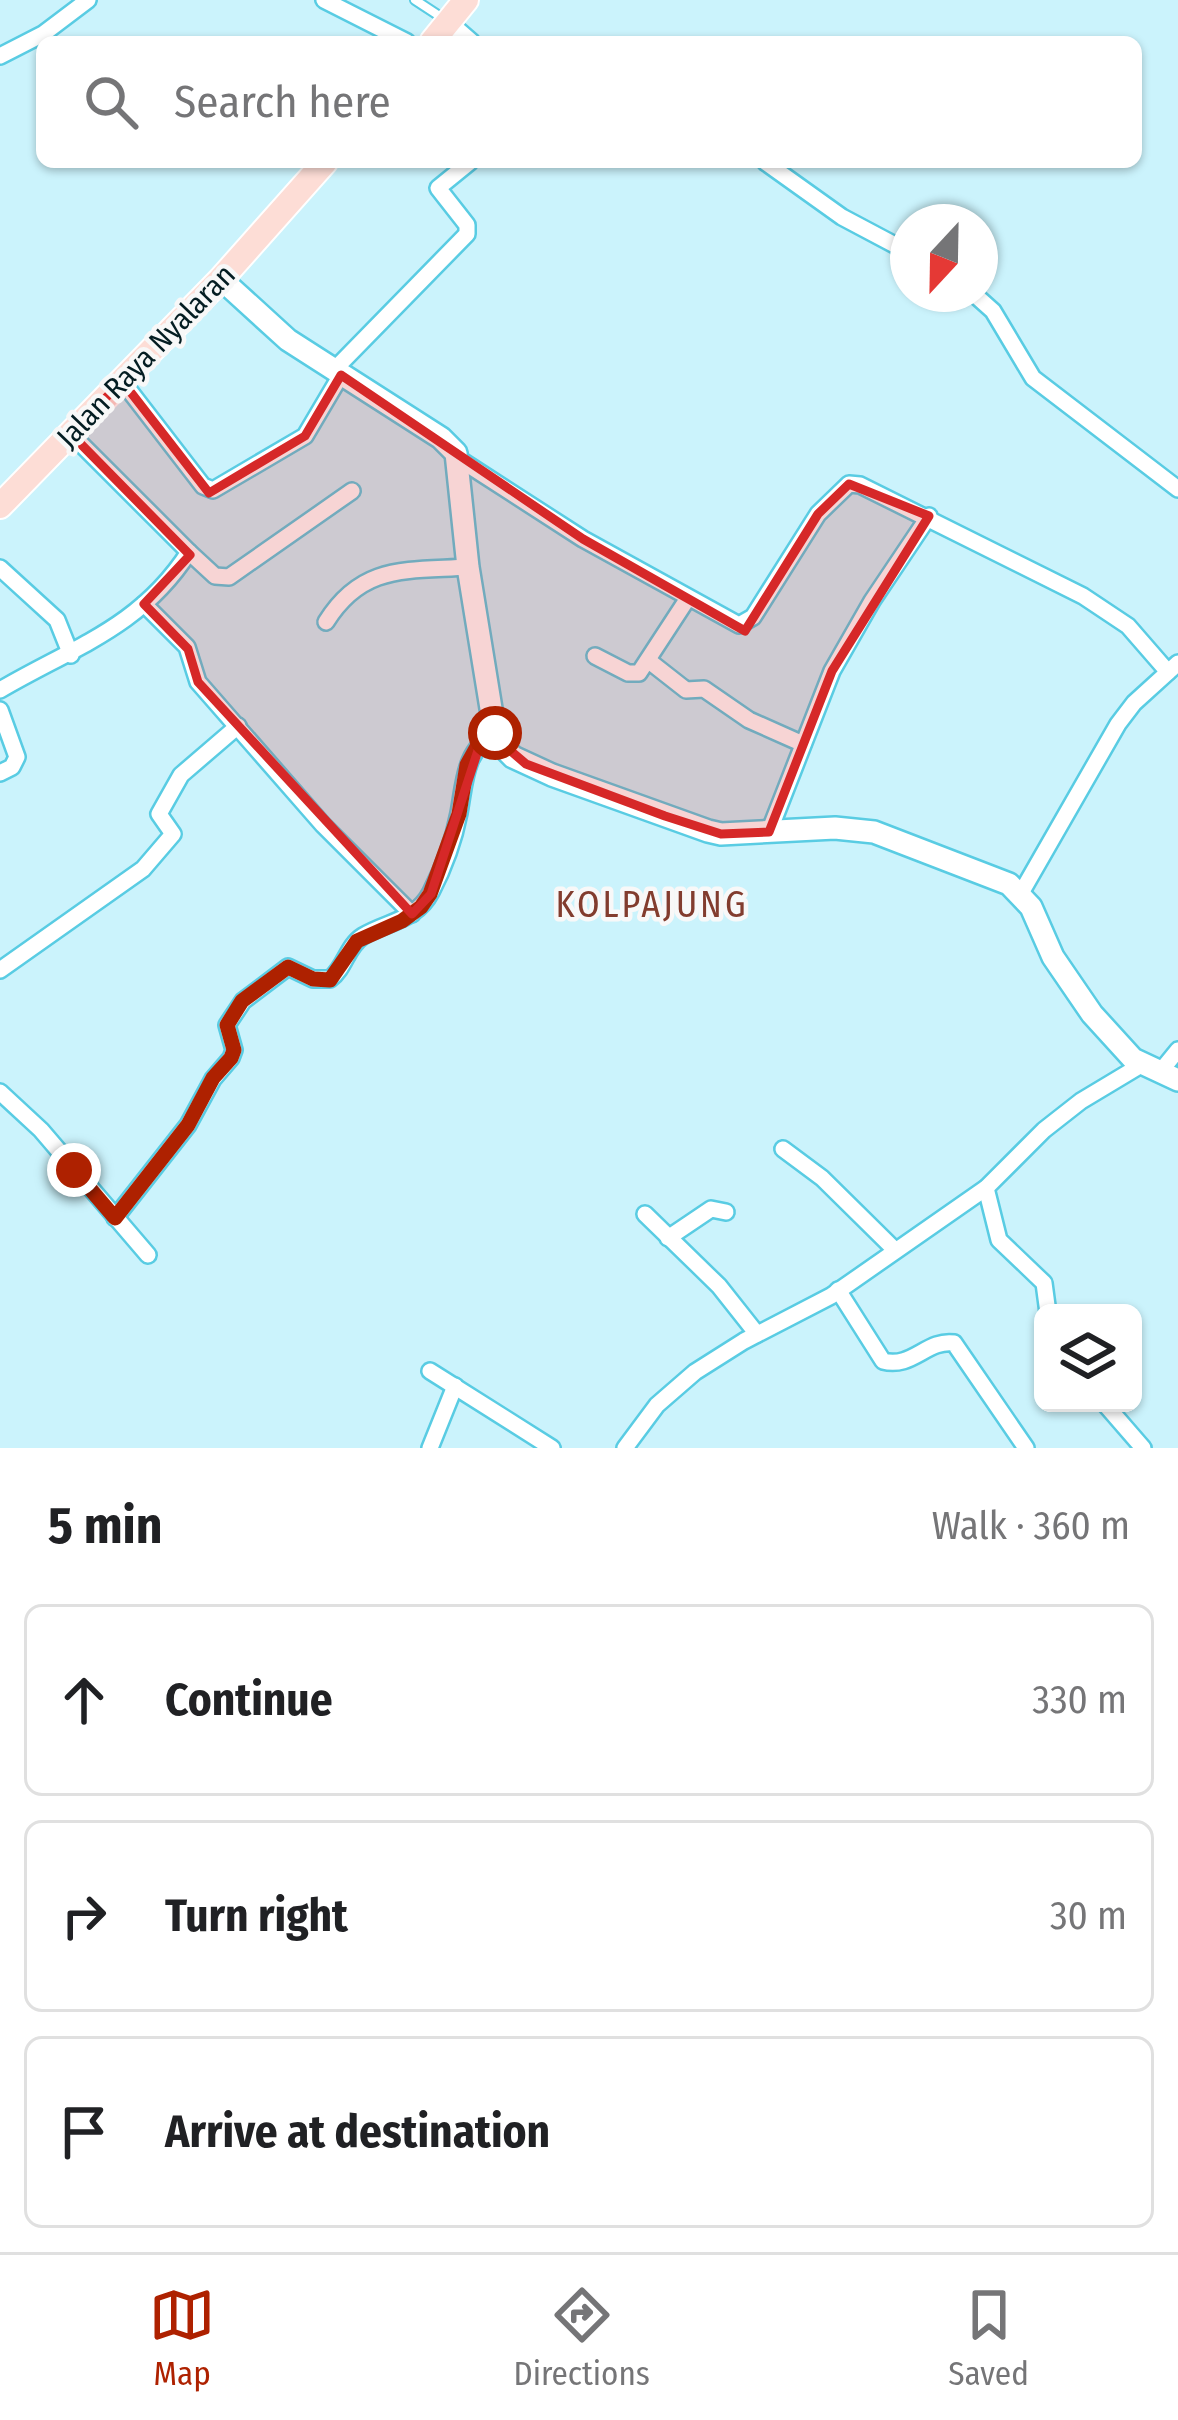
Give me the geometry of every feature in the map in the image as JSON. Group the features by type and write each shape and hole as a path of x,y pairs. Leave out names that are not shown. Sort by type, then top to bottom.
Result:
{"main road":[{"path":"441,32 466,0"},
{"name":"Jalan Raya Nyalaran","path":"0,506 221,279 320,168"}],"street":[{"path":"39,36 88,0"},
{"path":"324,0 395,36"},
{"path":"0,56 36,38"},
{"path":"122,381 203,486 213,490 305,436 338,373 467,234 467,226 438,188 463,168"},
{"path":"772,168 799,190 890,243"},
{"path":"221,279 275,329 441,438 459,460 728,621 746,623 818,514 849,484 929,516 1113,615 1173,668 1118,724 1022,893"},
{"path":"994,312 1033,378 1178,489"},
{"path":"71,434 215,576 229,577 352,491"},
{"path":"459,460 467,567 495,733 513,757 721,834 836,828 874,832 989,876 1022,893 1070,985 1160,1072"},
{"path":"769,832 841,655 929,516"},
{"path":"0,690 115,629 144,604 188,552"},
{"path":"326,622 348,592 362,582 398,572 467,567"},
{"path":"0,568 57,620 71,655"},
{"path":"595,656 633,675 649,661 688,598"},
{"path":"144,604 183,641 194,676 323,825 412,914"},
{"path":"649,661 689,692 704,689 749,720 803,744"},
{"path":"0,710 17,757 12,767 0,773"},
{"path":"0,970 142,869 173,834 159,814 173,784 238,726"},
{"path":"115,1218 188,1125 213,1078 231,1058 234,1050 227,1025 242,1001 288,967 313,979 330,980 357,941 412,914 430,894 448,849 467,765 477,747 495,733"},
{"path":"625,1448 680,1383 838,1290 986,1188 1063,1115 1160,1072 1178,1050"},
{"path":"3,1098 41,1130 148,1255"},
{"path":"783,1149 822,1178 895,1250"},
{"path":"986,1188 999,1240 1044,1283 1047,1304"},
{"path":"668,1238 705,1211 726,1212"},
{"path":"645,1214 719,1286 758,1334"},
{"path":"838,1290 883,1361 906,1363 939,1343 954,1343 1026,1448"},
{"path":"430,1372 552,1448"},
{"path":"430,1448 454,1386"},
{"path":"1112,1412 1143,1448"},
{"path":"1118,1448 1130,1434"}],"lane":[{"path":"416,0 441,32"}],"highlighted area":[{"path":"341,375 583,539 745,631 818,514 849,484 929,516 832,671 769,832 721,834 665,816 526,764 485,729 431,894 412,914 198,682 188,649 144,604 190,555 71,434 122,381 209,493 305,436"}],"district":[{"name":"KOLPAJUNG","path":"652,904"}],"route":[{"path":"74,1170 115,1218 188,1125 213,1078 231,1058 234,1050 227,1025 242,1001 288,967 313,979 330,980 357,941 421,907 448,849 467,765 482,740 495,733"}]}
